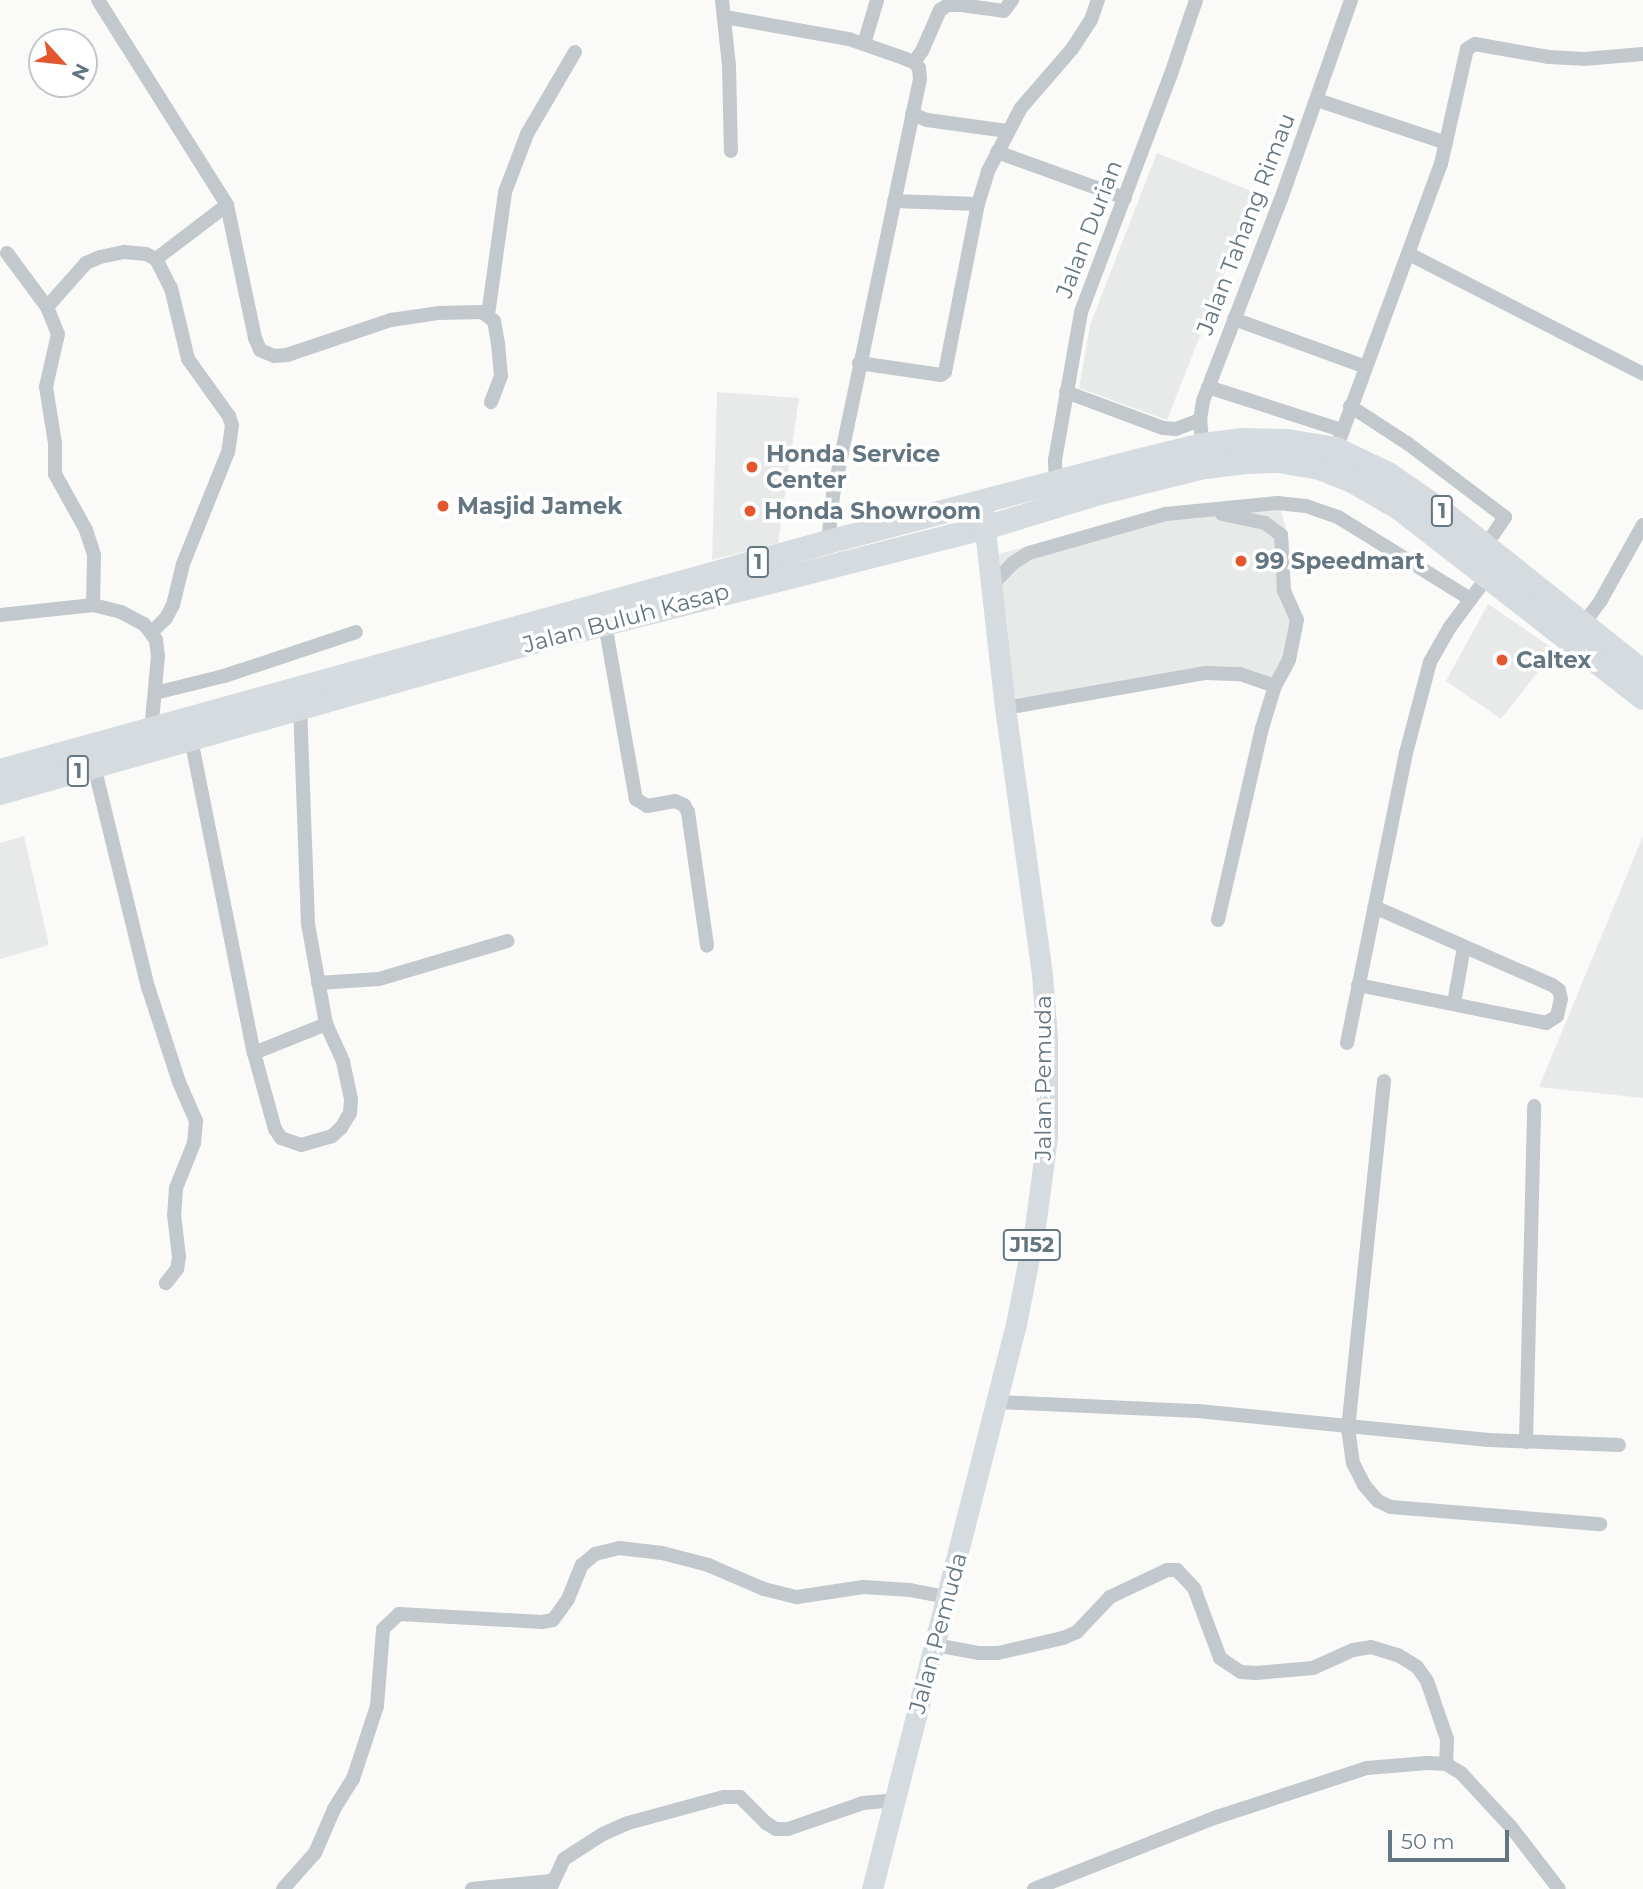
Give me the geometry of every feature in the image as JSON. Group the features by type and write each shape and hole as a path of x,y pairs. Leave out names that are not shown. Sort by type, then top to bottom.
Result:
{"highway":[{"name":"Jalan Buluh Kasap","path":"0,793 605,624 985,528 1103,492 1242,440 1339,440 1438,509 1643,672"},
{"name":"Jalan Buluh Kasap","path":"0,771 828,542 1056,482 1204,456 1279,461 1320,468 1354,482 1399,508 1643,698"}],"main road":[{"name":"Jalan Pemuda","path":"872,1889 997,1402 1028,1270 1043,1177 1047,1124 1042,974 1005,708 981,503"}],"street":[{"path":"98,0 227,205 255,338 260,349 267,354 286,355 391,320 467,310 488,315"},
{"path":"722,0 731,151"},
{"path":"864,44 877,0"},
{"path":"914,62 922,51 940,10 948,5 961,5 1004,11 1012,0"},
{"path":"859,363 941,375 945,372 978,204 997,152 1021,108 1072,50 1091,20 1098,0"},
{"name":"Jalan Durian","path":"1056,482 1055,460 1079,319 1196,0"},
{"name":"Jalan Tahang Rimau","path":"1204,456 1200,420 1208,387 1317,100 1351,0"},
{"path":"725,17 864,44 914,62 919,68 920,79 833,496 828,542"},
{"path":"1208,387 1339,440 1409,254 1446,144 1464,54 1471,45 1567,58 1643,54"},
{"path":"491,402 501,376 496,330 488,315 505,192 527,134 575,52"},
{"path":"1317,100 1446,144"},
{"path":"912,114 950,124 1007,131"},
{"path":"997,152 1125,198"},
{"path":"894,201 978,204"},
{"path":"156,259 227,205"},
{"path":"47,307 86,263 124,252 146,254 156,259 171,288 188,359 223,404 232,425 228,452 183,564 173,605 166,618 152,632"},
{"path":"7,253 47,307 58,334 46,387 55,443 55,474 86,530 94,555 93,605"},
{"path":"1409,254 1643,374"},
{"path":"1234,320 1366,367"},
{"path":"1066,392 1163,428 1177,429 1200,420"},
{"path":"1350,406 1407,443 1506,517 1485,547"},
{"path":"991,586 1013,563 1029,553 1166,514 1277,503 1306,506 1338,517 1470,599"},
{"path":"1207,511 1265,523 1281,535 1284,590 1297,620 1289,660 1275,686 1262,728 1218,920"},
{"path":"1583,625 1607,590 1643,525"},
{"path":"1347,1043 1406,753 1430,662 1488,576"},
{"path":"0,615 93,605 134,617 152,632 158,656 151,731"},
{"path":"605,624 636,799 647,806 675,801 684,805 688,812 707,946"},
{"path":"155,693 224,676 356,632"},
{"path":"1005,708 1206,673 1240,674 1275,686"},
{"path":"191,739 254,1053 275,1129 281,1138 301,1145 332,1136 341,1129 350,1113 351,1099 343,1061 326,1024 304,878 300,709"},
{"path":"94,766 148,987 179,1082 196,1121 194,1143 176,1188 174,1214 179,1258 177,1269 166,1283"},
{"path":"1358,985 1546,1023 1557,1016 1561,999 1559,990 1552,985 1374,907"},
{"path":"318,983 379,979 507,941"},
{"path":"1454,1003 1464,947"},
{"path":"254,1053 326,1024"},
{"path":"1384,1081 1348,1427 1353,1463 1364,1485 1378,1500 1391,1507 1600,1524"},
{"path":"1526,1442 1534,1107"},
{"path":"997,1402 1198,1411 1526,1442 1619,1445"},
{"path":"283,1889 315,1853 334,1809 353,1779 377,1706 383,1629 388,1620 398,1614 542,1622 552,1620 568,1599 582,1565 595,1554 619,1548 662,1553 708,1565 764,1589 797,1597 863,1587 910,1590 947,1597"},
{"path":"935,1645 979,1653 998,1653 1063,1638 1077,1632 1111,1597 1157,1574 1177,1570 1194,1588 1220,1658 1241,1672 1313,1668 1353,1650 1371,1647 1398,1655 1417,1667 1427,1681 1447,1739 1446,1764"},
{"path":"1034,1889 1217,1817 1367,1768 1392,1764 1446,1764 1461,1773 1511,1827 1559,1889"},
{"path":"472,1889 550,1885 565,1859 603,1834 628,1823 724,1797 734,1796 744,1800 766,1823 776,1829 788,1829 863,1803 896,1800"}],"shaded area":[{"path":"1157,153 1251,191 1254,198 1167,420 1079,388 1090,325"},
{"path":"717,392 799,398 778,543 712,560"},
{"path":"1278,498 1289,541 1292,671 1278,694 1241,681 1201,679 1013,714 999,554 1163,507"},
{"path":"1488,604 1555,650 1501,719 1446,681"},
{"path":"24,836 49,945 0,959 0,843"},
{"path":"1643,836 1643,1098 1539,1087"}],"place":[{"name":"Honda Service Center","path":"752,467"},
{"name":"Masjid Jamek","path":"443,506"},
{"name":"Honda Showroom","path":"750,511"},
{"name":"99 Speedmart","path":"1241,561"},
{"name":"Caltex","path":"1502,660"}]}
